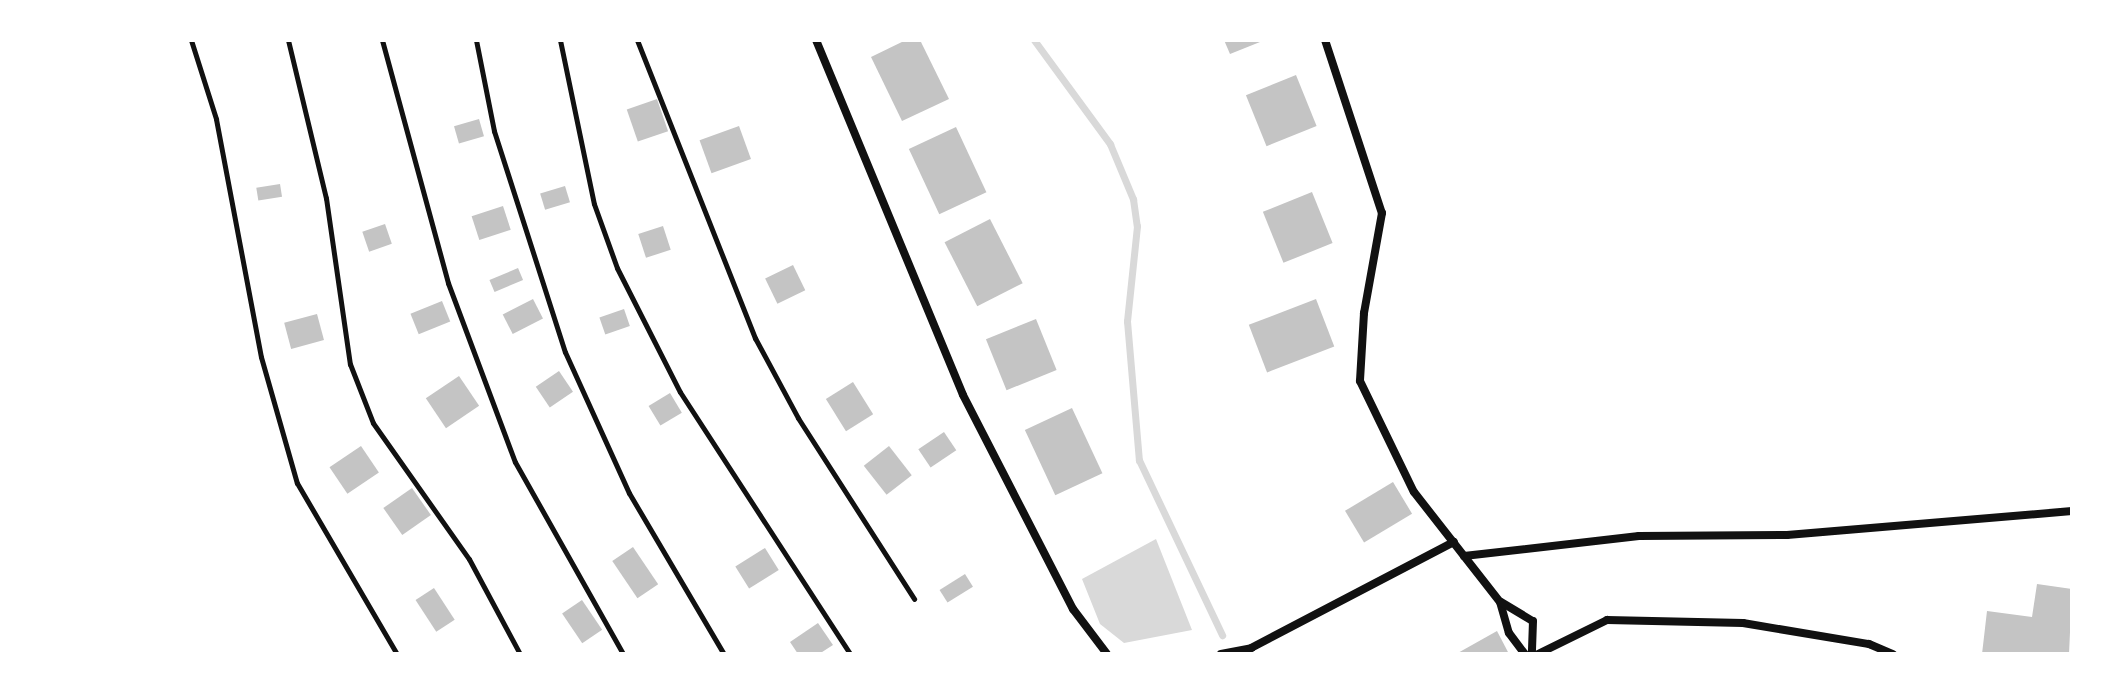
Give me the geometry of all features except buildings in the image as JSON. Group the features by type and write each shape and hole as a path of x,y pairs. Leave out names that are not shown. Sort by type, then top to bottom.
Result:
{"street":[{"path":"816,40 963,395 1073,609 1107,654"},
{"path":"1325,40 1382,213 1364,313 1360,381 1414,492 1500,602 1509,633 1525,654"},
{"path":"1464,556 1639,536 1787,535 2072,511"},
{"path":"1221,654 1251,648 1454,542"},
{"path":"1500,602 1533,621 1532,654"},
{"path":"1538,654 1607,620 1743,623 1869,644 1893,654"}],"lane":[{"path":"191,40 216,119 261,357 297,483 397,654"},
{"path":"288,40 326,198 350,364 373,423 469,559 520,654"},
{"path":"382,40 448,283 515,462 623,654"},
{"path":"476,40 494,131 565,352 629,493 724,654"},
{"path":"560,40 594,204 617,268 680,392 850,654"},
{"path":"637,40 755,338 798,418 914,599"}],"shaded area":[{"path":"1156,539 1192,630 1124,643 1100,624 1082,579"}],"waterway":[{"path":"1034,40 1110,144 1133,199 1137,226 1127,321 1139,460 1222,635"}]}
